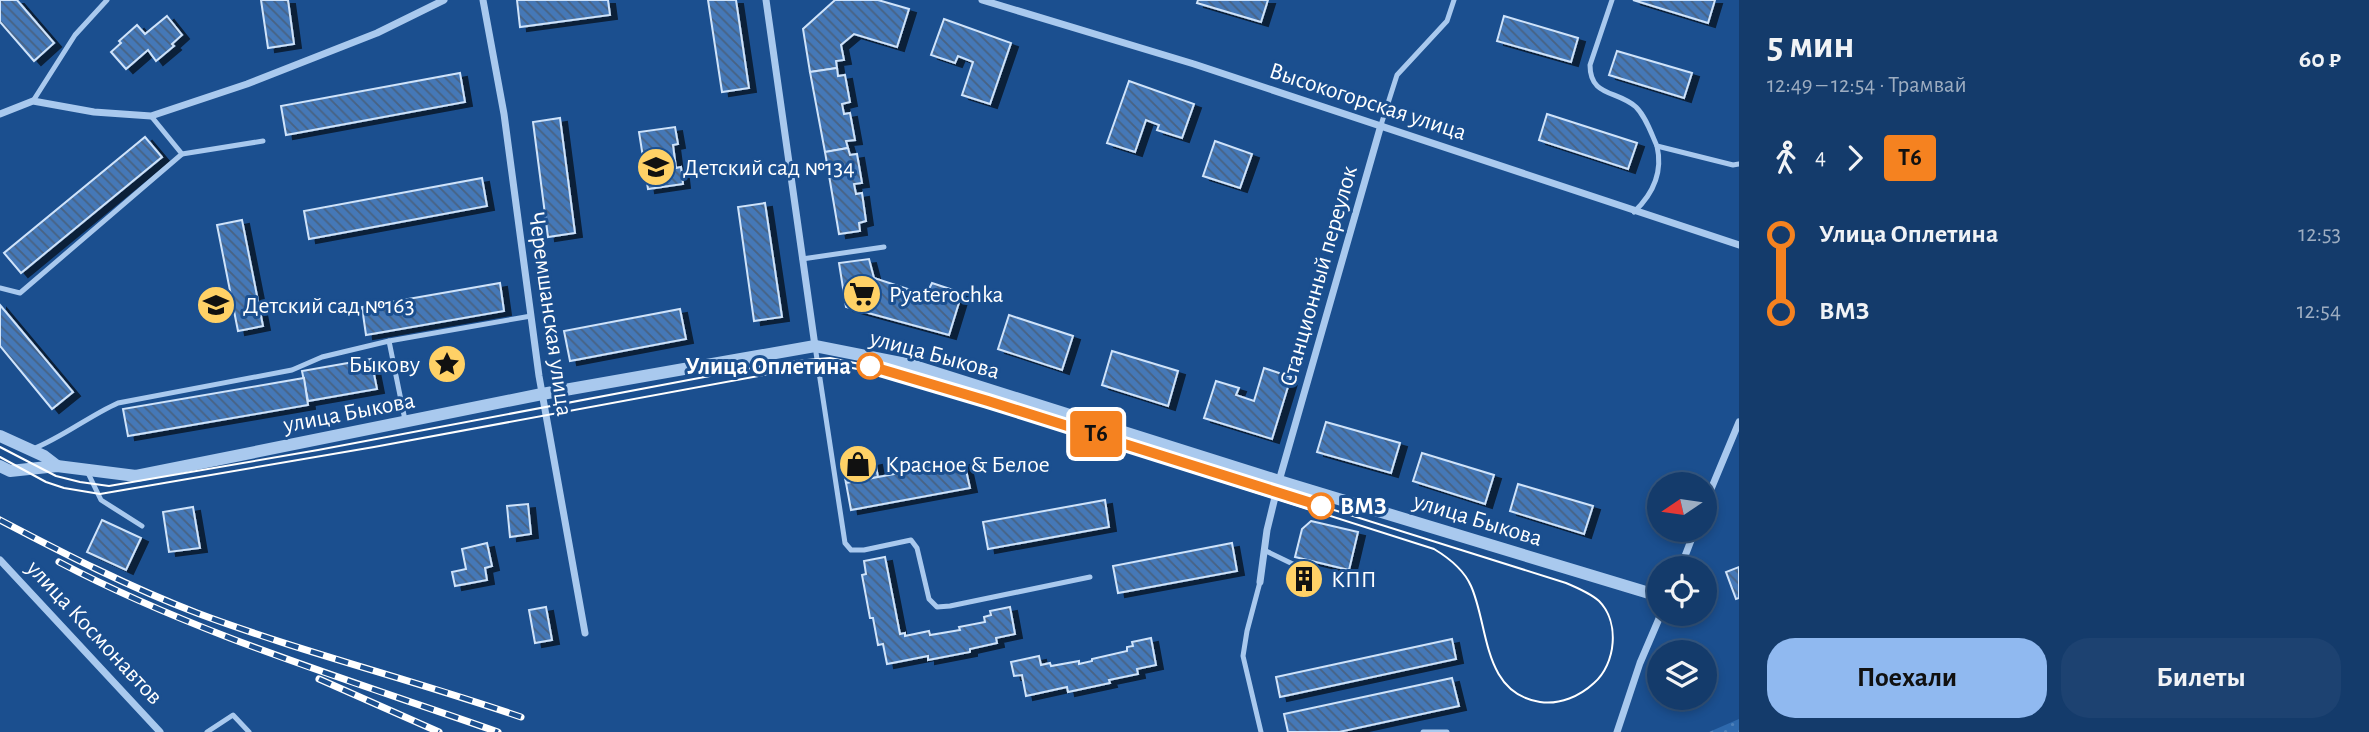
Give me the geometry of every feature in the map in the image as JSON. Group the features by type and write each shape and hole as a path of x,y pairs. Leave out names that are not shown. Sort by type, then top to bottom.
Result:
{"street":[{"path":"0,114 33,101 94,112 151,116 247,84 351,43 444,0"},
{"name":"Черемшанская улица","path":"483,0 504,114 542,394 585,633"},
{"path":"765,0 815,346"},
{"name":"Высокогорская улица","path":"982,0 1194,64 1739,246"},
{"name":"Станционный переулок","path":"1260,582 1266,530 1381,125"},
{"name":"улица Быкова","path":"0,466 10,471 57,466 136,476 542,394 815,346 911,365 1279,481 1647,592"},
{"path":"1717,475 1739,422"},
{"name":"улица Быкова","path":"0,436 44,456 57,466"},
{"name":"улица Космонавтов","path":"0,560 160,732"},
{"path":"1617,732 1640,663 1656,626"}],"lane":[{"path":"33,101 75,35 107,0"},
{"name":"Станционный переулок","path":"1381,125 1397,75 1447,21 1454,0"},
{"path":"1612,0 1590,65 1590,75 1594,85 1625,99 1642,114 1657,146 1660,160 1658,175 1646,201 1634,212"},
{"path":"151,116 182,154"},
{"path":"0,288 20,293 182,154 262,141"},
{"path":"1657,146 1733,165 1739,164"},
{"path":"802,259 884,247"},
{"path":"30,450 118,403 292,370 322,357 389,341 531,316"},
{"path":"389,341 405,422"},
{"path":"815,346 845,543 851,550 864,550 911,540 917,548 929,599 937,607 1090,577"},
{"path":"87,470 101,500 142,526"},
{"path":"1264,550 1299,566"},
{"path":"1260,582 1243,656 1261,732"},
{"path":"207,732 233,715 249,732"},
{"path":"1423,732 1447,732"}],"shaded area":[{"path":"1739,719 1739,732 1709,732"}],"building":[{"path":"0,0 17,0 54,43 34,61 0,22"},
{"path":"261,0 288,0 294,44 268,48"},
{"path":"517,0 608,0 610,15 520,27"},
{"path":"708,0 736,0 749,88 722,92"},
{"path":"835,0 878,0 909,9 897,47 854,34 841,45 844,60 836,61 837,68 810,72 803,29"},
{"path":"1198,0 1268,0 1261,22 1197,3"},
{"path":"1633,0 1715,0 1708,23"},
{"path":"167,16 182,35 172,44 174,46 156,61 148,50 126,69 111,52 121,43 119,41 137,25 145,34"},
{"path":"1504,16 1578,38 1571,62 1497,41"},
{"path":"944,19 1011,43 990,104 962,95 973,62 958,56 955,63 931,55"},
{"path":"1617,51 1692,73 1684,98 1609,75"},
{"path":"837,68 838,76 845,75 850,102 842,104 844,114 850,113 855,140 846,141 848,148 825,152 810,72"},
{"path":"460,73 465,102 286,135 281,106"},
{"path":"1129,81 1194,104 1182,138 1157,130 1159,125 1146,120 1135,152 1107,143"},
{"path":"1547,114 1637,143 1628,169 1539,140"},
{"path":"560,118 575,233 548,237 533,122"},
{"path":"675,127 678,144 673,145 676,168 681,167 683,184 648,189 639,132"},
{"path":"145,137 162,157 21,273 4,253"},
{"path":"1215,141 1252,154 1240,188 1203,176"},
{"path":"848,148 850,155 857,154 862,183 854,184 856,194 862,193 866,221 859,223 860,231 839,234 825,152"},
{"path":"482,178 487,206 309,239 304,211"},
{"path":"765,203 782,317 754,321 738,207"},
{"path":"242,220 263,326 238,331 217,225"},
{"path":"869,259 874,278 926,295 932,283 962,293 949,335 846,307 839,263"},
{"path":"500,283 504,311 366,335 362,307"},
{"path":"0,305 73,392 52,409 0,346"},
{"path":"680,309 686,339 570,361 564,331"},
{"path":"1009,315 1073,336 1062,370 998,349"},
{"path":"1112,351 1178,371 1168,406 1102,385"},
{"path":"371,359 377,389 308,401 302,371"},
{"path":"1264,368 1291,377 1272,439 1204,418 1216,381 1239,388 1236,395 1254,401"},
{"path":"304,378 308,405 128,436 123,409"},
{"path":"1326,422 1400,443 1391,473 1317,452"},
{"path":"1422,453 1494,475 1485,504 1413,481"},
{"path":"850,461 851,466 875,461 878,477 846,483 842,463"},
{"path":"964,461 970,488 851,510 846,483"},
{"path":"1518,484 1593,506 1584,534 1510,511"},
{"path":"1105,500 1109,527 988,549 983,522"},
{"path":"528,504 531,534 510,537 507,506"},
{"path":"193,507 200,548 169,552 163,512"},
{"path":"102,520 141,538 126,570 87,552"},
{"path":"1311,521 1358,532 1349,570 1295,557 1302,529"},
{"path":"487,543 492,566 485,568 487,580 455,586 452,572 466,569 462,549"},
{"path":"1232,543 1237,571 1118,593 1113,566"},
{"path":"885,557 900,634 905,633 905,636 929,631 930,635 960,630 959,627 985,622 984,617 991,615 990,611 1010,607 1015,634 996,638 997,643 970,649 970,652 887,664 883,644 878,645 873,618 870,618 862,575 866,574 864,561"},
{"path":"1739,567 1739,598 1736,599 1726,572"},
{"name":"КПП","path":"1299,574 1310,576 1308,584 1298,582"},
{"path":"546,607 552,640 535,643 529,610"},
{"path":"1151,638 1156,665 1137,669 1138,674 1109,680 1110,683 1068,692 1067,687 1026,696 1022,675 1014,676 1011,662 1039,656 1041,665 1079,661 1079,664 1127,651 1127,647 1133,646 1132,642"},
{"path":"1452,639 1456,659 1280,697 1276,677"},
{"path":"1452,678 1459,706 1339,732 1288,732 1284,714"}],"tram line":[{"path":"0,447 56,476 109,486 318,450 784,362 830,358 870,366 943,387 1566,583 1599,601 1610,620 1613,643 1607,665 1601,675 1582,692 1555,702 1540,702 1521,696 1507,686 1497,672 1468,580 1456,565 1434,549 960,398 847,367 791,370 374,447 100,494 46,482 0,457"},
{"name":"T6","path":"870,366 1321,506"}],"railway":[{"path":"0,520 73,558 197,613 521,717"},
{"path":"59,562 165,612 220,634 498,732"},
{"path":"319,679 439,732"}],"place":[{"name":"Детский сад №134","path":"656,167"},
{"name":"Pyaterochka","path":"862,294"},
{"name":"Детский сад №163","path":"216,305"},
{"name":"Быкову","path":"447,364"},
{"name":"Улица Оплетина","path":"870,366"},
{"name":"Красное & Белое","path":"858,464"},
{"name":"ВМЗ","path":"1321,506"},
{"name":"КПП","path":"1304,579"}]}
